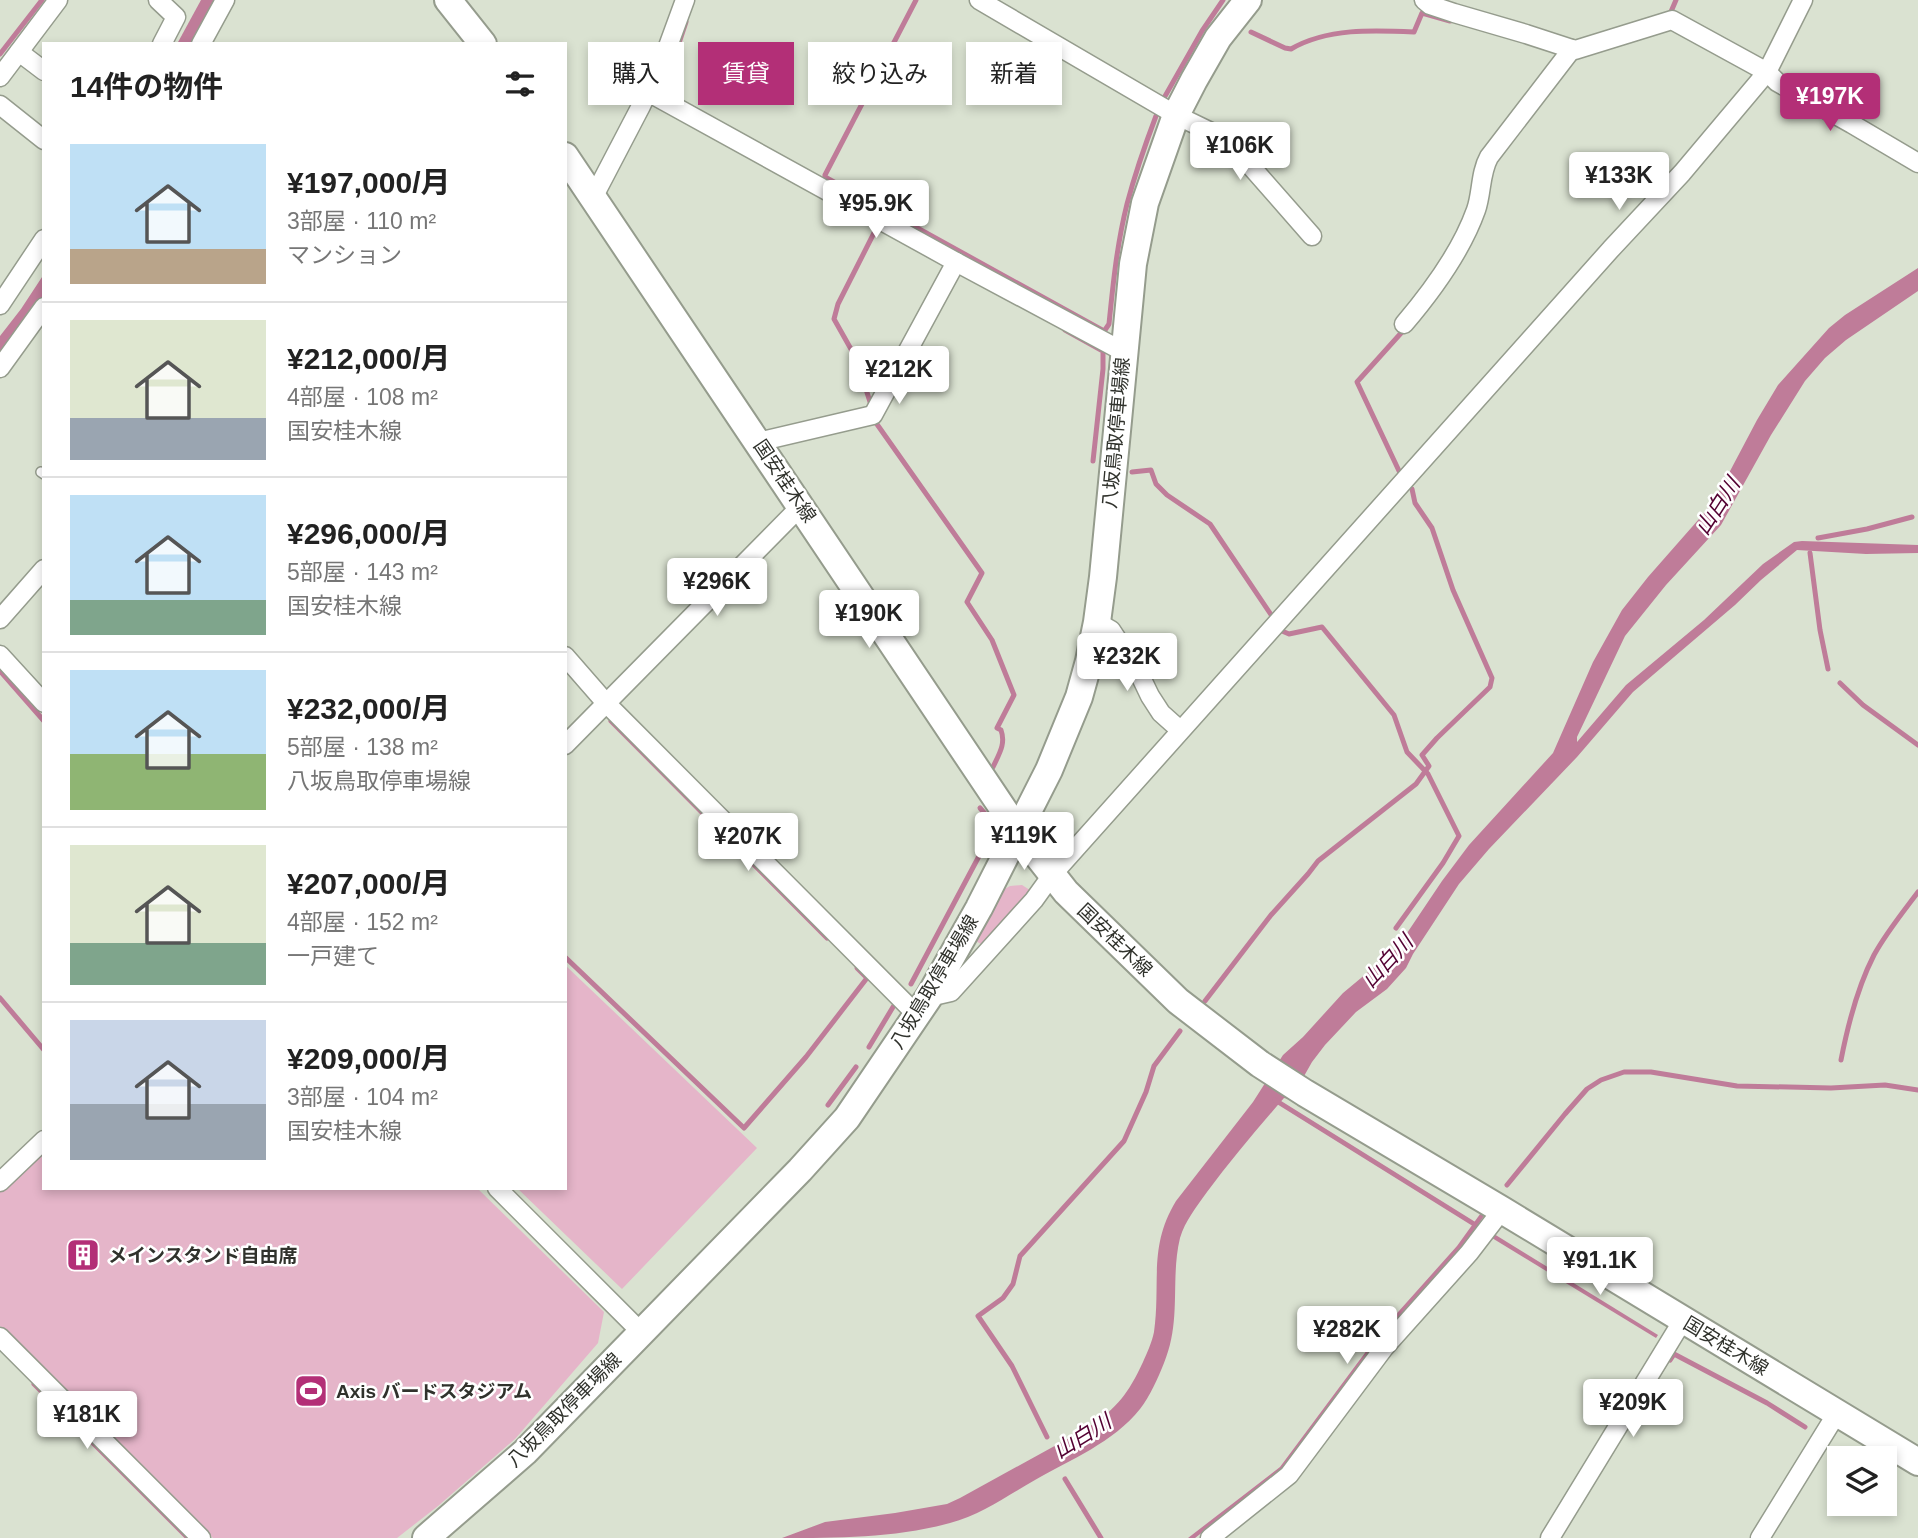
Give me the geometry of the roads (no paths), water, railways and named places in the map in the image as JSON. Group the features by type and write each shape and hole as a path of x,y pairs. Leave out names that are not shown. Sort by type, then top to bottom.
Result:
{"main road":[{"path":"448,0 481,42"},
{"name":"八坂鳥取停車場線","path":"426,1538 525,1452 847,1118 923,1006 973,919 1018,831 1080,697 1097,622 1133,264 1145,204 1176,116 1194,80 1218,38 1248,0"},
{"name":"国安桂木線","path":"567,159 1018,831 1066,892 1178,1001 1261,1064 1305,1093 1502,1209 1918,1462"}],"street":[{"path":"0,77 58,0"},
{"path":"158,0 176,17 163,42"},
{"path":"202,42 225,0"},
{"path":"670,42 685,0"},
{"path":"979,0 1176,116 1211,132 1233,146 1312,236"},
{"path":"567,658 606,704 923,1006 951,992 1180,730 1682,173 1767,72 1803,0"},
{"path":"1429,2 1574,50 1672,20 1767,72 1777,82 1918,163"},
{"path":"1405,324 1426,299 1459,249 1476,208 1485,165 1572,49"},
{"path":"19,52 42,69"},
{"path":"0,105 42,138"},
{"path":"594,196 641,105"},
{"path":"672,105 1124,352"},
{"path":"0,305 42,242"},
{"path":"758,442 873,415 956,262"},
{"path":"0,368 42,310"},
{"path":"567,743 801,506"},
{"path":"0,619 42,571"},
{"path":"1097,622 1111,630 1161,713 1180,730"},
{"path":"0,655 42,701"},
{"path":"0,1182 42,1142"},
{"path":"499,1190 641,1332"},
{"path":"1210,1538 1289,1475 1384,1348 1462,1262 1502,1209"},
{"path":"1550,1538 1683,1321"},
{"path":"0,1337 201,1538"},
{"path":"1760,1538 1837,1413"}],"water":[{"path":"201,0 219,0 196,42 178,42"},
{"name":"山白川","path":"1918,268 1918,291 1846,340 1825,358 1805,381 1771,435 1721,525 1666,585 1625,636 1577,742 1626,685 1704,620 1763,564 1794,542 1918,545 1918,553 1866,554 1797,550 1633,692 1577,757 1489,849 1459,884 1406,968 1387,989 1356,1012 1325,1045 1295,1092 1289,1099 1284,1098 1264,1121 1192,1214 1180,1238 1177,1253 1173,1331 1164,1363 1144,1404 1118,1431 983,1510 961,1519 909,1532 782,1538 825,1522 947,1504 1089,1427 1121,1399 1138,1373 1153,1336 1159,1250 1167,1218 1176,1201 1253,1102 1283,1055 1343,993 1397,948 1469,845 1553,753 1593,662 1622,610 1706,511 1778,385 1829,328"},
{"path":"42,277 42,303 0,361 0,336"},
{"path":"1483,1210 1486,1213 1461,1250 1281,1471 1195,1538 1188,1538 1280,1467 1382,1330 1457,1246"},
{"path":"1494,1234 1658,1335 1656,1338 1492,1238"},
{"path":"1677,1345 1679,1346 1561,1538 1558,1538"}],"waterway":[{"path":"0,54 42,0"},
{"path":"825,175 916,0"},
{"path":"1164,98 1223,0"},
{"path":"1666,15 1670,14 1676,0"},
{"path":"1251,32 1291,49 1305,42 1335,34 1367,31 1414,32 1422,13 1450,21"},
{"path":"679,42 686,22"},
{"path":"1105,330 1109,324 1118,249 1127,204 1156,116"},
{"path":"825,177 1104,331"},
{"path":"871,405 856,358 834,319 838,304 876,229"},
{"path":"1065,330 1101,350"},
{"path":"1400,473 1357,382 1402,332"},
{"path":"1093,461 1103,353"},
{"path":"874,420 982,573 967,602 992,640 1014,695 997,728 1001,730 1002,744 993,767"},
{"name":"山白川","path":"1132,472 1151,470 1156,484 1167,495 1210,524 1282,631 1289,634 1322,627 1394,715 1407,752 1428,774 1459,836 1396,928"},
{"path":"1205,1001 1271,915 1318,861 1416,784 1429,766 1422,755 1490,687 1492,678 1453,590 1432,528 1415,503 1412,489"},
{"path":"1818,538 1912,517"},
{"path":"1810,553 1828,669"},
{"path":"0,671 42,719"},
{"path":"1840,683 1863,705 1918,745"},
{"path":"611,721 827,938"},
{"path":"911,984 986,843 987,816 980,808"},
{"path":"1841,1060 1854,1006 1868,968 1884,939 1918,892"},
{"path":"567,959 744,1128 806,1057 867,978"},
{"path":"857,968 866,977"},
{"path":"0,998 42,1048"},
{"path":"869,1047 893,1007"},
{"name":"山白川","path":"1047,1437 1012,1366 978,1316 1003,1298 1013,1284 1020,1256 1124,1141 1146,1092 1154,1066 1180,1031"},
{"path":"828,1105 856,1067"},
{"path":"1507,1185 1587,1089 1601,1080 1624,1072 1651,1072 1737,1086 1831,1088 1885,1085 1918,1090"},
{"path":"1275,1100 1474,1224"},
{"path":"1670,1360 1674,1354 1767,1403 1805,1427"},
{"path":"34,1384 188,1538"},
{"path":"1065,1479 1101,1538"}],"place":[{"name":"メインスタンド自由席","path":"83,1255"},
{"name":"Axis バードスタジアム","path":"311,1391"}]}
